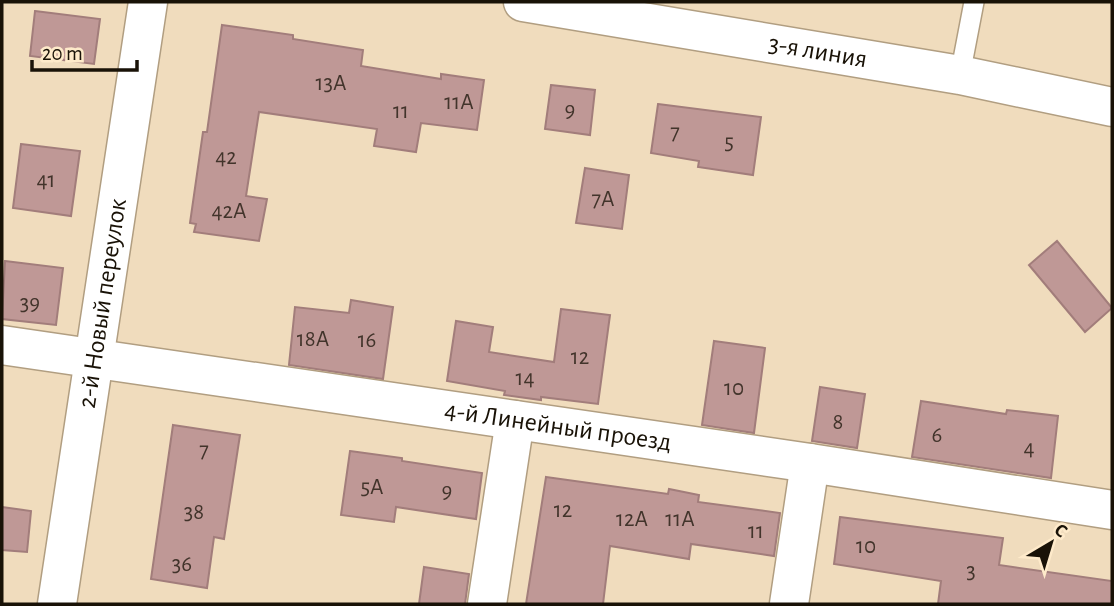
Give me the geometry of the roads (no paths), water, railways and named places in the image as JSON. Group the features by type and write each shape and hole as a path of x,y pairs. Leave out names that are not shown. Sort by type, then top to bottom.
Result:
{"street":[{"name":"2-й Новый переулок","path":"57,604 148,2"},
{"name":"3-я линия","path":"533,3 960,75 1112,107"},
{"name":"4-й Линейный проезд","path":"2,345 1112,510"},
{"path":"487,604 515,420"},
{"path":"789,604 810,463"}],"lane":[{"path":"960,75 974,2"}]}
